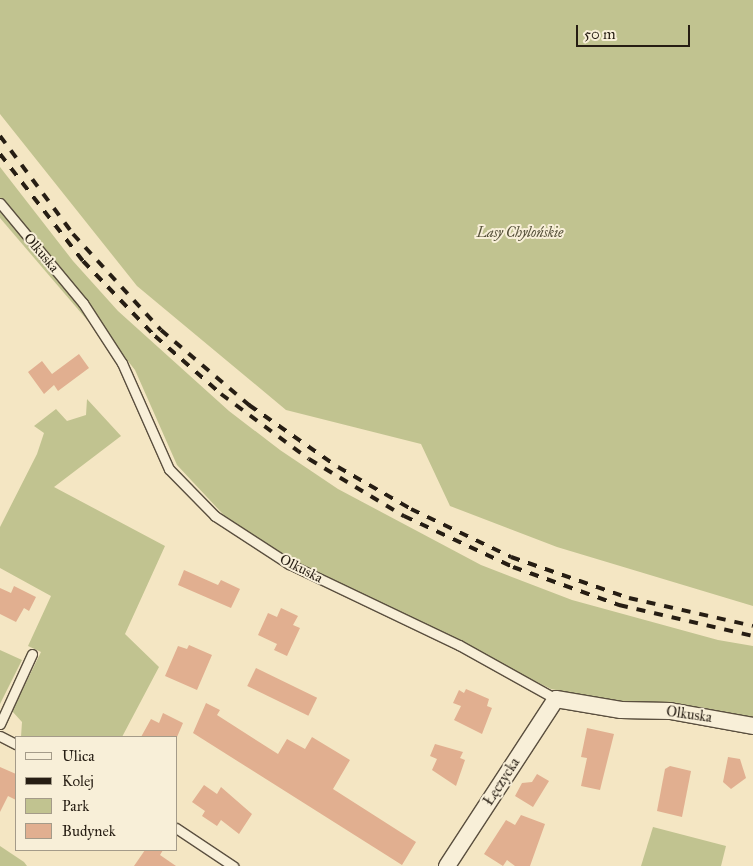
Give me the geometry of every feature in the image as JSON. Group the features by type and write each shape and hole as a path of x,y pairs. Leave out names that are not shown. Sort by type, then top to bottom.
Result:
{"street":[{"name":"Olkuska","path":"556,699 621,710 670,711 753,726"},
{"name":"Łęczycka","path":"450,865 556,699"}],"lane":[{"name":"Olkuska","path":"0,203 83,303 122,363 169,469 215,516 289,564 459,645 556,699"},
{"path":"0,724 32,654"},
{"path":"0,736 15,744"},
{"path":"178,829 233,866"}],"green space":[{"name":"Lasy Chylońskie","path":"0,0 753,0 753,606 557,547 450,506 421,444 286,410 137,286 0,114"},
{"path":"0,167 73,261 118,311 229,411 280,450 338,489 481,565 572,600 718,640 753,646 753,720 626,704 551,689 297,563 234,526 177,465 135,370 0,198"},
{"path":"0,210 90,318 88,321 0,218"},
{"path":"87,399 121,436 54,487 165,546 125,634 159,667 123,736 21,736 22,722 12,711 41,652 28,646 51,596 0,568 0,527 37,454 44,433 34,426 56,409 67,421 86,415"},
{"path":"0,650 22,660 0,704"},
{"path":"653,827 726,846 721,866 641,866"},
{"path":"0,846 24,862 27,866 0,866"}],"building":[{"path":"79,354 89,368 58,391 54,385 44,394 28,372 42,361 52,374"},
{"path":"184,570 218,585 221,580 240,589 231,608 178,585"},
{"path":"14,586 36,597 29,611 24,608 16,622 0,614 0,588 11,593"},
{"path":"281,608 298,616 293,625 300,628 287,656 274,650 277,644 258,635 268,613 277,617"},
{"path":"189,645 212,655 197,690 165,676 178,646 187,649"},
{"path":"256,668 317,698 308,716 247,686"},
{"path":"466,689 489,699 487,706 492,708 482,734 454,720 461,706 453,703 459,690 464,693"},
{"path":"206,703 220,710 217,715 278,754 287,739 305,749 312,737 350,760 333,789 416,842 402,865 193,733"},
{"path":"163,713 183,723 177,736 142,736 151,719 159,723"},
{"path":"587,728 614,734 600,790 581,786 587,758 581,757"},
{"path":"435,744 463,752 460,758 465,760 456,786 432,770 437,759 430,756"},
{"path":"728,757 740,759 746,778 731,789 723,782"},
{"path":"670,766 691,771 682,817 657,811 665,769"},
{"path":"0,767 15,774 15,800 8,796 0,812"},
{"path":"537,774 549,781 533,807 515,796 522,783 532,782"},
{"path":"204,785 217,794 221,787 252,814 239,834 221,820 217,826 202,816 205,811 192,802"},
{"path":"521,815 545,824 530,866 515,866 507,860 503,866 484,854 506,820 515,825"},
{"path":"144,851 162,851 160,855 176,866 134,866"}],"railway":[{"path":"0,136 73,234 161,330 249,405 338,467 411,509 511,557 629,598 753,626"},
{"path":"0,154 83,261 155,336 221,394 309,459 404,516 513,567 619,605 753,636"}]}
